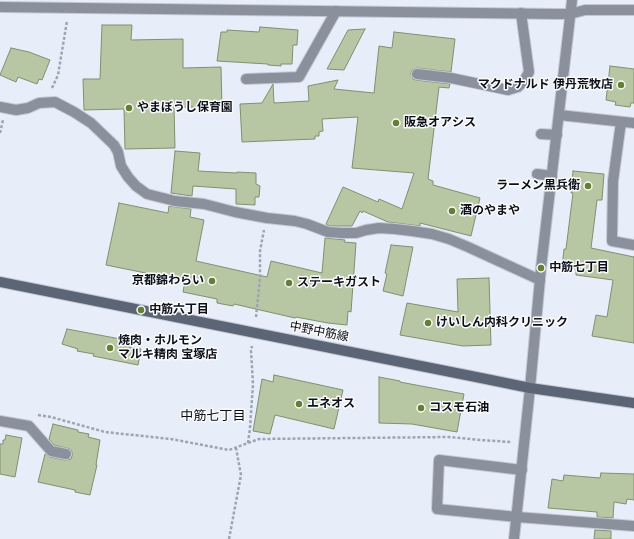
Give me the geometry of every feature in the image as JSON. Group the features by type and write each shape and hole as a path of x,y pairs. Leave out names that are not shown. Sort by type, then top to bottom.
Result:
{"main road":[{"name":"中野中筋線","path":"0,282 530,388 634,403"}],"street":[{"path":"514,539 540,280 572,0"},
{"path":"0,7 570,14 584,10 634,10"},
{"path":"246,79 300,77 336,11"},
{"path":"417,74 451,78 500,89 508,90 518,87 524,81 529,72 521,13"},
{"path":"0,107 16,110 28,108 38,103 55,102 91,123 114,145 118,152 121,166 128,177 136,186 147,194 175,201 204,204 267,218 295,221 328,232 356,233 379,228 432,234 468,247 540,280"},
{"path":"559,115 634,123"},
{"path":"621,122 613,181 612,241 634,245"},
{"path":"541,134 557,135"},
{"path":"537,174 552,176"},
{"path":"0,421 29,426 51,451 66,454"},
{"path":"522,470 438,460 437,509 634,526"}],"path":[{"path":"38,103 52,90 58,75 70,7"},
{"path":"256,317 260,278 260,251 267,218"},
{"path":"248,443 254,384 251,351 252,342"},
{"path":"36,415 51,417 105,432 171,439 229,450 259,439 449,437 513,442"},
{"path":"229,539 241,475 236,448"}],"building":[{"name":"やまぼうし保育園","path":"102,25 132,25 131,40 183,39 183,68 221,67 222,107 174,107 175,148 125,149 124,109 84,110 83,79 100,79"},
{"path":"260,27 298,30 297,45 293,45 292,64 281,64 281,66 217,61 221,32 227,32 227,30 259,32"},
{"path":"365,29 344,70 327,69 348,30"},
{"path":"394,32 455,39 451,72 417,68 412,70 411,74 413,79 416,80 450,84 449,88 439,87 428,179 433,181 433,185 480,198 471,236 420,223 420,226 388,222 363,211 362,213 360,211 352,226 329,226 326,224 343,187 378,202 379,199 402,209 414,173 352,168 358,117 322,119 323,131 319,132 319,136 315,136 315,139 242,142 240,104 262,103 273,84 274,103 309,101 308,86 338,80 334,89 374,93 379,46 392,48"},
{"path":"11,48 29,52 50,60 42,80 39,79 37,84 18,77 16,82 0,75"},
{"name":"マクドナルド 伊丹荒牧店","path":"610,66 634,69 634,103 631,103 630,107 615,105 616,102 606,100"},
{"path":"175,151 200,153 198,171 256,173 256,184 260,186 259,197 255,197 255,205 236,204 236,189 193,186 192,196 171,193"},
{"path":"573,171 604,174 602,200 597,200 591,248 634,257 634,343 592,336 596,315 607,317 613,280 576,275 576,269 562,267 564,249 566,249 573,193 571,193"},
{"path":"119,203 168,213 169,206 191,209 190,217 204,220 196,261 267,277 271,261 322,273 325,238 345,240 344,242 356,243 351,312 348,311 347,325 295,318 234,304 233,306 217,303 217,299 183,292 185,281 106,265"},
{"path":"391,245 413,247 403,296 383,291"},
{"path":"489,278 491,345 463,346 400,335 407,303 458,312 457,279"},
{"path":"67,329 131,341 129,347 141,349 138,365 93,356 94,354 77,351 78,349 62,344"},
{"path":"274,375 343,390 334,429 275,415 270,434 253,431 262,379 273,382"},
{"path":"379,377 464,394 457,432 412,424 379,423"},
{"path":"53,424 78,430 78,432 89,434 88,437 100,440 97,465 90,495 75,492 75,490 38,482 45,454 50,457 65,460 71,459 72,456 70,449 54,445 49,439"},
{"path":"6,435 22,438 15,477 0,474 0,444 3,444 3,440 5,440"},
{"path":"601,473 634,474 634,500 627,499 626,504 614,502 613,518 597,517 597,512 548,508 552,479 563,481 564,475 600,478"},
{"path":"595,530 611,531 611,539 594,539"}],"place":[{"name":"マクドナルド 伊丹荒牧店","path":"621,85"},
{"name":"やまぼうし保育園","path":"129,108"},
{"name":"阪急オアシス","path":"396,123"},
{"name":"ラーメン黒兵衛","path":"588,186"},
{"name":"酒のやまや","path":"452,211"},
{"name":"中筋七丁目","path":"541,268"},
{"name":"京都錦わらい","path":"212,281"},
{"name":"ステーキガスト","path":"289,283"},
{"name":"中筋六丁目","path":"141,310"},
{"name":"けいしん内科クリニック","path":"428,323"},
{"name":"焼肉・ホルモン マルキ精肉 宝塚店","path":"110,348"},
{"name":"エネオス","path":"299,404"},
{"name":"コスモ石油","path":"421,408"}],"district":[{"name":"中筋七丁目","path":"213,416"}]}
